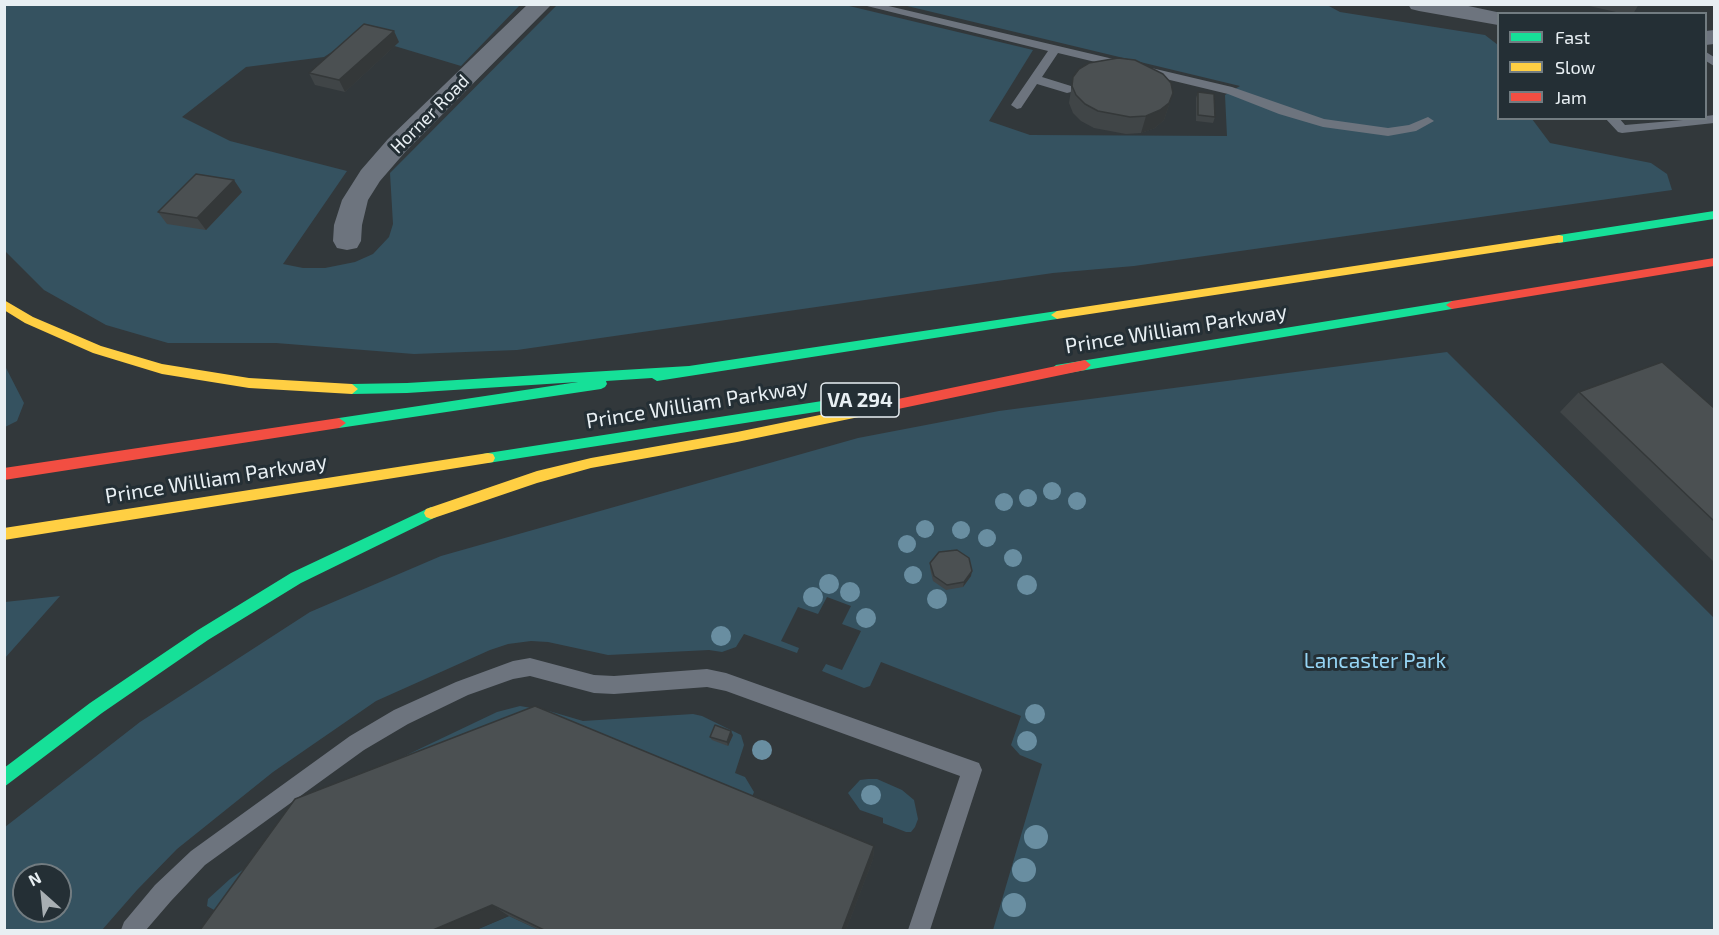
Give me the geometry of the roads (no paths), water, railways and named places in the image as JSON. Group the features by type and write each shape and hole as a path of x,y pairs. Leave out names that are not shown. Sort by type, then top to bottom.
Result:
{"main road":[{"name":"Prince William Parkway","path":"4,474 1714,215"},
{"name":"Prince William Parkway","path":"4,534 1085,365 1714,262"},
{"path":"4,304 29,320 97,350 162,369 249,383 326,389 407,388 688,371"},
{"path":"4,779 96,708 203,635 278,589 383,534 438,511 537,477 591,463 737,437 1085,365"}],"street":[{"name":"Horner Road","path":"347,241 348,225 356,200 370,176 397,145 541,4"},
{"path":"1419,4 1497,18"}],"lane":[{"path":"864,4 1232,90 1283,111 1323,123 1388,132 1412,128 1428,122"},
{"path":"1017,105 1055,49"},
{"path":"1035,79 1067,89"},
{"path":"1613,120 1622,129 1705,120"},
{"path":"132,930 163,893 205,853 357,743 401,717 463,688 513,670 530,667 594,684 614,685 707,678 726,682 972,770 919,930"}],"park label":[{"name":"Lancaster Park","path":"1375,661"}]}
